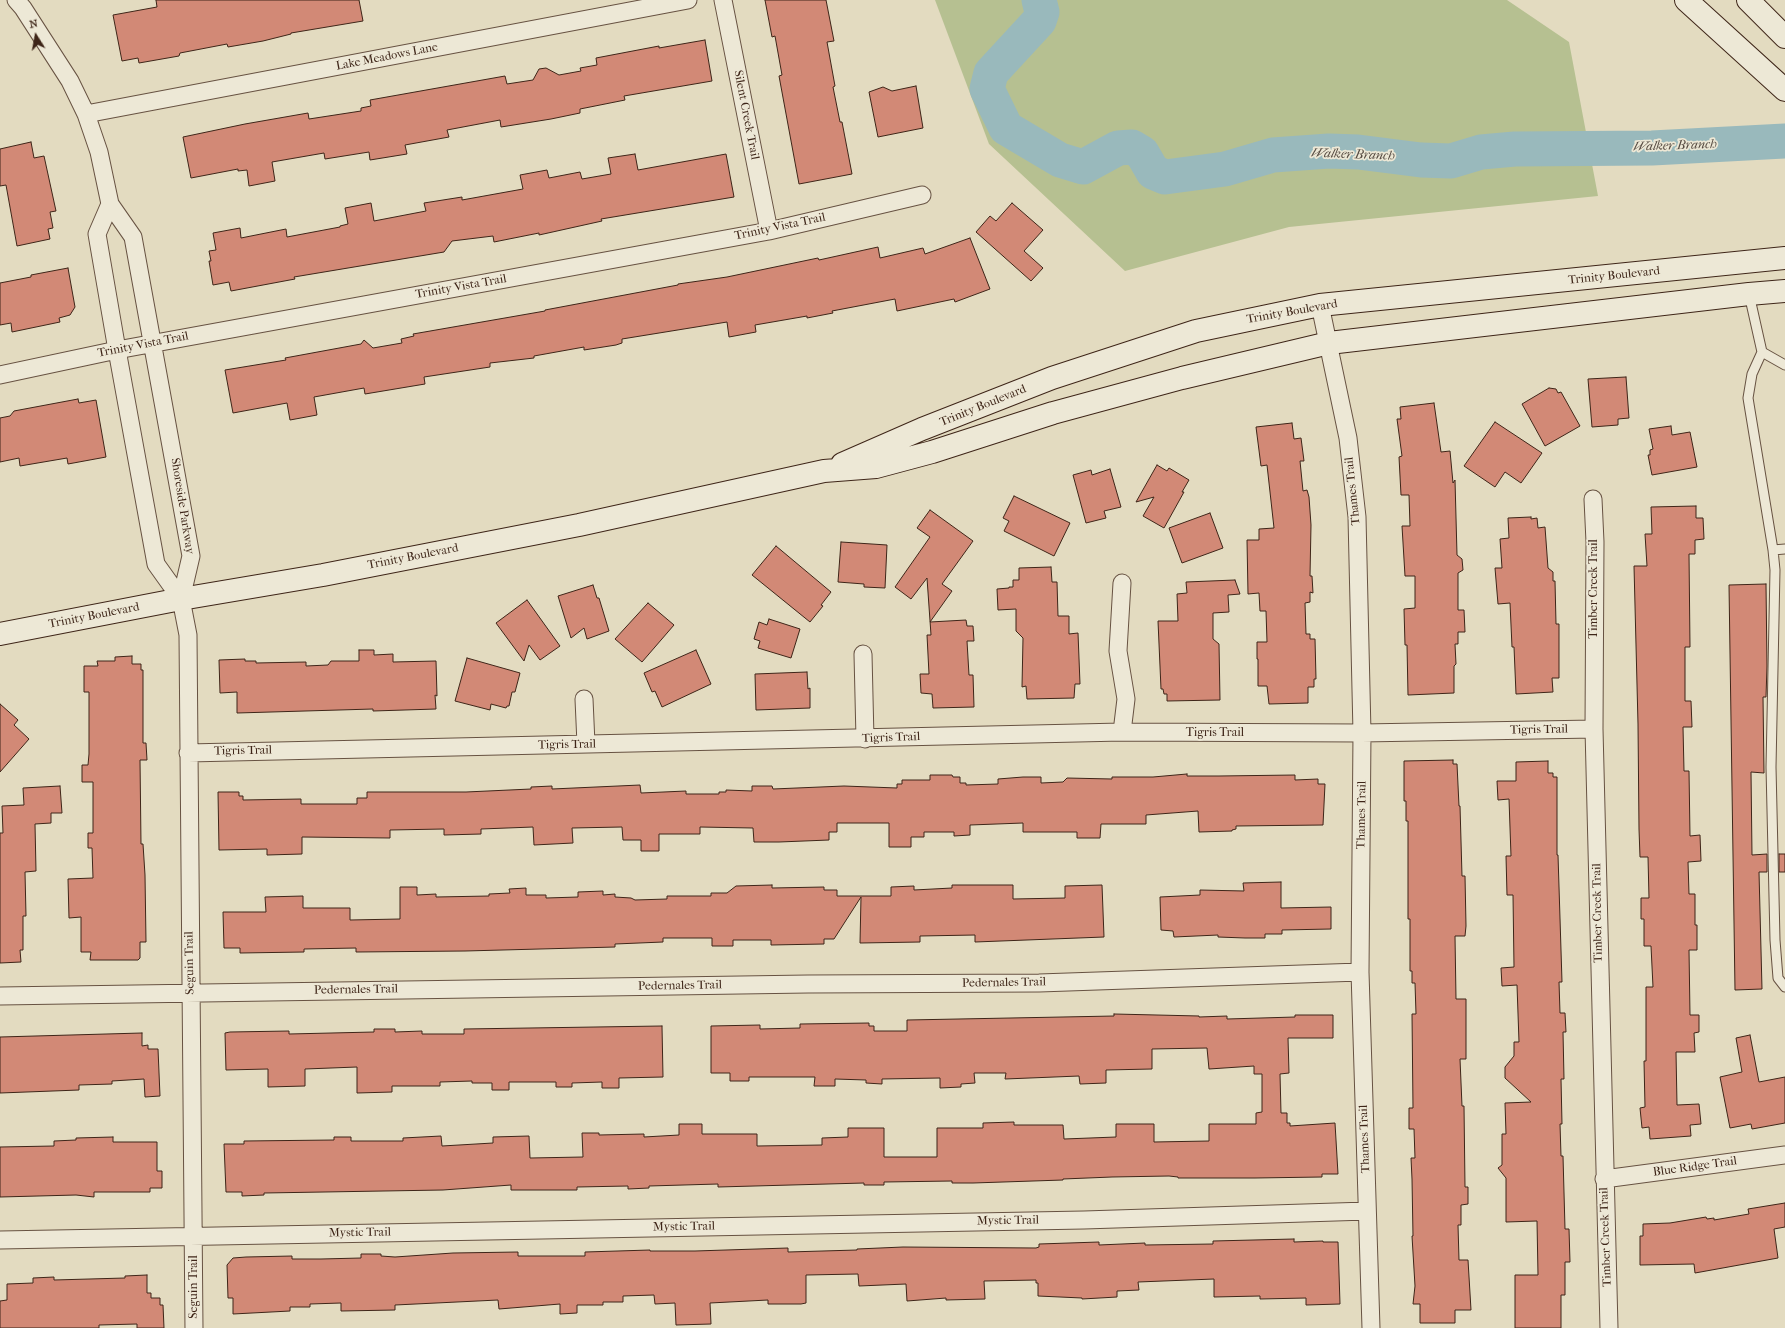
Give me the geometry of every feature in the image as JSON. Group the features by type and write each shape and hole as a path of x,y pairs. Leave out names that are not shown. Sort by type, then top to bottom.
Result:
{"main road":[{"path":"1686,0 1785,90"},
{"path":"1748,0 1780,32"},
{"name":"Trinity Boulevard","path":"824,471 1052,378 1196,331 1320,305 1785,258"},
{"name":"Trinity Boulevard","path":"0,634 181,599 331,573 579,525 824,471 876,467 932,452 1084,405 1182,378 1329,342 1785,291"}],"street":[{"name":"Shoreside Parkway","path":"16,0 23,8 70,81 86,114 99,152 110,204 133,237 191,556 181,599"},
{"name":"Lake Meadows Lane","path":"86,114 688,0"},
{"name":"Silent Creek Trail","path":"723,0 769,231"},
{"name":"Trinity Vista Trail","path":"0,375 153,343 769,231 922,195"},
{"path":"110,204 97,234 117,350 156,564 181,599"},
{"name":"Thames Trail","path":"1320,305 1348,438 1357,516 1362,733 1360,972 1371,1328"},
{"name":"Timber Creek Trail","path":"1593,499 1595,542 1594,729 1604,1179 1609,1328"},
{"path":"1122,583 1118,651 1126,699 1122,732"},
{"name":"Seguin Trail","path":"181,599 188,635 194,1328"},
{"path":"863,654 865,739"},
{"path":"584,699 586,744"},
{"name":"Tigris Trail","path":"188,753 865,739 1122,732 1362,733 1594,729"},
{"name":"Pedernales Trail","path":"0,996 816,984 1039,983 1360,972"},
{"name":"Blue Ridge Trail","path":"1604,1179 1785,1155"},
{"name":"Mystic Trail","path":"0,1240 1076,1220 1367,1211"}],"lane":[{"path":"1749,294 1762,352 1752,374 1748,398 1775,570 1771,767 1775,940 1778,978 1785,987"},
{"path":"1762,352 1785,365"},
{"path":"1773,550 1785,549"}],"green space":[{"path":"935,0 1507,0 1569,42 1598,196 1289,227 1125,271 989,144"}],"building":[{"path":"156,0 359,0 363,21 291,33 263,41 228,47 227,44 180,53 179,56 139,63 138,58 122,61 113,15 157,7"},
{"path":"765,0 826,0 834,41 827,42 835,86 833,87 840,122 842,122 852,174 799,184 779,76 782,75 775,36 772,37"},
{"path":"705,40 712,81 624,96 625,100 580,109 580,113 551,119 501,127 500,120 447,130 449,137 405,145 407,154 370,160 369,152 325,159 324,153 272,162 275,181 249,186 247,170 238,171 238,169 191,178 183,137 308,113 309,119 361,111 361,108 371,106 370,100 505,76 507,84 533,80 539,69 546,68 559,75 581,71 580,68 597,65 596,58 659,46 659,48"},
{"path":"916,86 923,128 878,137 869,92 883,87 892,91"},
{"path":"31,142 34,158 44,156 56,211 50,212 53,228 48,229 50,239 17,246 6,185 0,186 0,149"},
{"path":"635,154 638,170 726,154 734,197 601,219 602,221 539,235 539,233 494,242 493,236 452,241 444,252 294,277 295,279 231,291 229,282 213,285 209,251 216,250 213,233 240,228 241,238 286,229 287,237 340,227 348,224 345,208 371,203 374,221 426,211 424,203 462,197 462,200 523,189 520,175 547,170 549,178 580,172 582,179 611,174 608,158"},
{"path":"1012,203 1043,230 1024,251 1043,268 1031,281 976,232 990,216 996,221"},
{"path":"970,238 990,289 955,302 954,299 897,311 895,299 832,311 833,313 807,318 807,316 755,325 756,332 729,337 727,322 622,339 622,343 616,345 584,350 584,347 534,356 534,358 490,363 490,367 424,377 425,384 365,394 364,388 314,397 317,415 290,420 287,403 233,413 225,370 286,360 285,358 361,344 364,340 373,348 402,343 401,339 414,336 413,334 545,311 678,284 727,277 818,258 819,260 878,247 880,258 923,248 925,254"},
{"path":"68,268 75,307 70,315 59,318 60,322 12,332 11,323 0,325 0,283"},
{"path":"1626,377 1629,418 1618,419 1618,425 1592,427 1588,379"},
{"path":"1549,388 1556,389 1558,393 1561,392 1580,426 1545,446 1522,404"},
{"path":"78,399 79,403 96,400 106,457 68,464 67,458 20,466 19,458 0,462 0,418 10,416 14,411"},
{"path":"1434,403 1441,452 1450,451 1453,483 1455,480 1457,555 1462,559 1463,570 1458,573 1458,610 1464,610 1465,632 1458,632 1458,644 1455,644 1456,664 1454,666 1454,693 1408,695 1407,645 1405,645 1404,609 1415,608 1415,576 1405,576 1402,526 1410,526 1409,495 1401,495 1399,457 1402,456 1397,419 1401,419 1400,407"},
{"path":"1495,422 1542,453 1521,483 1505,472 1495,487 1464,466"},
{"path":"1292,423 1294,439 1301,438 1304,461 1300,461 1303,491 1307,490 1309,497 1311,525 1310,576 1312,576 1313,593 1310,592 1310,602 1305,603 1306,634 1310,634 1310,639 1315,639 1316,679 1314,679 1314,687 1308,687 1308,703 1269,704 1267,686 1258,686 1257,659 1257,642 1267,642 1266,611 1260,611 1259,593 1248,594 1247,540 1259,540 1259,529 1274,528 1267,465 1261,466 1256,427"},
{"path":"1671,426 1672,435 1690,432 1697,467 1652,475 1648,455 1650,455 1650,450 1653,449 1649,429"},
{"path":"1157,465 1167,471 1169,468 1189,480 1164,528 1143,516 1154,497 1136,502"},
{"path":"1110,469 1121,507 1104,511 1106,518 1086,523 1073,475 1091,470 1092,475"},
{"path":"1014,496 1070,523 1054,556 1004,531 1009,521 1003,518"},
{"path":"1696,506 1696,518 1703,518 1704,539 1695,540 1695,554 1689,554 1690,647 1685,647 1685,701 1691,701 1692,727 1683,727 1684,771 1689,771 1690,836 1700,835 1701,861 1688,862 1689,894 1695,894 1695,925 1697,925 1697,950 1689,950 1690,1015 1699,1015 1699,1032 1694,1033 1695,1052 1676,1052 1677,1105 1699,1104 1701,1124 1690,1125 1691,1136 1650,1139 1649,1127 1642,1128 1640,1108 1645,1107 1644,1061 1646,1061 1646,987 1653,987 1651,946 1644,946 1644,919 1641,919 1641,898 1649,898 1648,857 1640,857 1634,566 1647,566 1645,534 1652,534 1651,507"},
{"path":"930,510 973,541 942,584 952,591 930,622 927,578 911,599 895,587 930,537 917,528"},
{"path":"1210,513 1223,548 1182,563 1169,528"},
{"path":"1531,517 1531,519 1537,518 1538,528 1545,527 1548,568 1553,572 1553,581 1555,581 1556,624 1559,624 1559,678 1552,678 1553,692 1516,694 1510,603 1498,604 1495,568 1502,568 1500,539 1509,538 1508,518"},
{"path":"841,542 887,545 885,588 864,587 864,584 838,582"},
{"path":"776,546 831,592 821,605 823,606 810,622 752,575"},
{"path":"1051,567 1052,582 1057,582 1058,616 1069,616 1069,634 1078,633 1080,684 1075,684 1074,698 1027,699 1026,686 1022,687 1023,638 1016,631 1016,609 998,610 997,589 1013,587 1013,580 1019,580 1019,568"},
{"path":"1235,580 1240,594 1228,595 1229,612 1213,613 1213,639 1219,644 1220,700 1167,701 1167,694 1164,694 1163,689 1161,689 1158,621 1178,621 1177,594 1187,593 1186,582"},
{"path":"1766,584 1767,666 1766,697 1763,697 1764,773 1751,772 1752,855 1767,854 1767,872 1759,872 1762,989 1735,990 1729,585"},
{"path":"593,585 597,598 599,598 609,631 587,639 584,628 571,638 558,596"},
{"path":"527,600 560,646 540,660 529,645 524,661 496,623"},
{"path":"648,603 674,625 642,662 615,639"},
{"path":"769,619 800,629 791,658 758,648 760,641 754,639 759,622 767,625"},
{"path":"966,620 967,626 973,626 974,641 967,641 969,675 973,675 974,707 933,708 932,694 921,693 920,674 929,674 927,635 931,635 930,622"},
{"path":"359,650 374,650 374,655 393,654 393,662 436,661 436,709 373,711 373,709 237,713 237,692 220,693 219,660 245,659 245,661 256,661 256,663 306,662 306,666 328,665 331,661 359,661"},
{"path":"696,650 711,684 662,707 655,691 652,692 644,673"},
{"path":"132,656 132,664 141,664 141,670 143,670 143,743 146,743 147,760 140,760 141,844 143,844 145,875 146,942 140,942 140,958 138,960 90,960 91,952 81,952 81,917 69,918 68,879 93,878 92,848 88,848 88,833 93,833 93,782 82,782 82,765 88,765 89,754 89,692 84,692 84,666 98,666 97,661 115,661 115,657"},
{"path":"467,658 520,673 515,692 512,692 509,706 506,708 491,704 490,710 455,701"},
{"path":"807,672 808,689 810,688 810,708 756,710 755,674"},
{"path":"0,704 18,720 14,725 29,739 0,772"},
{"path":"1453,760 1453,764 1457,764 1462,876 1465,876 1466,926 1465,936 1455,936 1456,999 1466,999 1466,1059 1460,1059 1462,1106 1464,1106 1465,1187 1468,1187 1468,1204 1461,1205 1461,1225 1458,1225 1459,1260 1468,1260 1471,1310 1455,1310 1455,1323 1420,1323 1420,1304 1413,1304 1415,1286 1412,1236 1411,1158 1415,1158 1414,1129 1409,1129 1409,1108 1413,1108 1412,1014 1416,1014 1415,983 1412,983 1412,971 1410,971 1410,919 1408,919 1408,821 1406,821 1406,801 1404,801 1404,761"},
{"path":"1548,761 1548,773 1553,773 1553,777 1557,777 1557,855 1562,982 1559,982 1560,1013 1565,1013 1566,1032 1563,1032 1564,1079 1561,1079 1562,1124 1560,1124 1561,1156 1563,1156 1565,1229 1569,1229 1570,1262 1565,1262 1565,1295 1561,1295 1561,1328 1515,1328 1515,1275 1538,1275 1537,1221 1506,1222 1506,1178 1498,1168 1502,1165 1502,1134 1506,1134 1505,1103 1531,1102 1505,1078 1505,1067 1514,1056 1514,1042 1519,1042 1517,985 1502,986 1501,968 1514,967 1513,895 1507,895 1506,856 1511,856 1509,799 1498,800 1497,781 1516,781 1516,762"},
{"path":"1187,774 1187,776 1295,775 1295,780 1318,779 1318,784 1325,784 1323,825 1236,826 1236,829 1232,831 1199,832 1198,811 1146,815 1146,824 1101,824 1100,838 1077,838 1077,832 1023,832 1023,823 970,825 970,835 954,836 954,832 924,832 924,837 911,837 911,847 889,847 889,823 837,823 837,832 829,832 829,840 779,842 754,842 753,828 700,827 700,834 659,834 659,851 641,851 641,840 623,840 622,827 572,828 573,843 534,845 533,827 481,829 481,834 444,835 444,829 390,830 390,838 302,837 302,854 267,855 267,849 219,850 218,792 239,792 239,796 243,796 243,800 301,799 301,804 357,804 357,798 367,798 367,792 466,792 531,789 531,787 552,786 552,789 640,785 641,793 686,791 686,794 719,794 719,792 726,792 726,790 752,791 752,786 772,786 773,789 844,786 897,788 897,784 902,784 902,780 930,780 930,775 952,775 953,777 960,777 960,783 966,783 966,785 998,784 998,779 1023,777 1041,777 1041,783 1063,782 1067,778 1112,779 1112,777 1153,777"},
{"path":"60,786 62,813 51,813 51,823 35,824 36,871 25,872 26,916 23,916 23,950 20,950 21,962 0,963 0,833 3,833 2,806 24,805 23,788"},
{"path":"1779,854 1785,854 1785,872 1779,872"},
{"path":"1281,882 1281,908 1331,907 1331,929 1282,930 1282,934 1265,934 1265,938 1218,937 1218,935 1174,937 1173,931 1161,930 1160,897 1200,895 1200,890 1244,891 1243,883"},
{"path":"772,885 772,888 824,887 824,890 837,890 837,896 891,896 891,887 914,886 914,890 952,888 952,885 1013,885 1013,899 1065,898 1065,886 1102,885 1104,937 975,942 975,935 920,936 920,942 860,943 861,897 834,939 824,939 824,944 771,945 771,940 733,940 733,946 712,946 712,938 663,938 663,942 615,944 615,947 465,951 356,952 356,948 304,949 304,952 240,953 240,948 224,948 223,912 266,912 265,897 303,896 303,908 350,908 350,920 400,919 400,887 417,887 417,895 436,894 436,897 489,896 489,894 510,893 509,889 526,888 526,895 546,895 546,898 578,897 578,892 603,891 603,895 615,894 615,897 631,898 635,900 667,899 667,896 711,896 711,893 727,893 736,886"},
{"path":"1114,1014 1199,1017 1227,1016 1227,1019 1295,1017 1295,1015 1333,1015 1333,1038 1288,1038 1289,1073 1280,1074 1281,1113 1287,1113 1287,1123 1290,1123 1290,1126 1335,1123 1338,1174 1322,1174 1322,1177 1178,1178 1169,1176 973,1183 952,1183 952,1181 884,1182 884,1185 864,1185 864,1183 718,1187 718,1184 649,1186 649,1188 628,1189 628,1186 577,1187 577,1190 511,1190 511,1185 443,1190 264,1193 264,1195 242,1196 242,1192 226,1192 224,1144 244,1144 244,1141 334,1140 334,1137 351,1137 351,1141 403,1141 403,1138 441,1136 442,1146 493,1143 493,1137 529,1136 530,1158 583,1157 582,1133 599,1133 599,1135 644,1134 644,1137 679,1135 679,1124 702,1124 702,1134 757,1134 757,1146 822,1145 822,1138 848,1137 848,1128 884,1128 884,1157 937,1157 937,1128 983,1128 983,1123 1014,1122 1014,1125 1063,1125 1064,1139 1116,1137 1116,1124 1154,1124 1154,1142 1209,1141 1209,1124 1256,1124 1256,1113 1262,1112 1262,1074 1254,1074 1254,1066 1209,1069 1207,1048 1152,1049 1152,1069 1106,1070 1106,1083 1080,1084 1079,1076 1005,1079 1006,1073 974,1073 975,1083 961,1084 961,1087 940,1088 940,1078 882,1079 882,1084 866,1083 866,1080 835,1079 835,1086 814,1086 815,1077 749,1077 749,1081 730,1081 730,1073 711,1073 711,1026 760,1025 760,1029 800,1028 800,1024 869,1023 869,1026 874,1026 874,1031 907,1031 907,1020 1114,1016"},
{"path":"662,1026 663,1077 619,1078 619,1088 602,1088 602,1082 572,1083 572,1087 556,1087 556,1082 509,1082 509,1090 492,1090 492,1083 472,1083 472,1081 440,1082 440,1086 392,1086 392,1092 357,1093 357,1067 305,1069 305,1086 268,1087 268,1069 226,1070 225,1033 230,1032 289,1031 289,1034 374,1032 374,1029 395,1029 395,1032 422,1031 422,1034 464,1034 464,1029"},
{"path":"142,1033 142,1046 148,1045 148,1049 158,1049 160,1096 145,1097 144,1079 112,1081 112,1084 79,1085 79,1090 0,1093 0,1037"},
{"path":"1750,1035 1759,1082 1785,1077 1785,1123 1752,1129 1751,1124 1730,1128 1720,1077 1742,1072 1736,1038"},
{"path":"113,1137 113,1142 157,1142 157,1171 162,1171 162,1188 150,1188 150,1192 94,1192 94,1197 76,1195 0,1197 0,1147 54,1146 54,1141 76,1140 76,1138"},
{"path":"1785,1203 1785,1227 1774,1229 1778,1258 1695,1273 1694,1264 1640,1265 1640,1236 1643,1236 1643,1224 1670,1223 1706,1217 1707,1219 1714,1218 1714,1220 1749,1214 1748,1209"},
{"path":"1294,1239 1294,1242 1338,1242 1340,1304 1306,1305 1306,1298 1260,1299 1260,1296 1214,1297 1214,1279 1138,1282 1139,1290 1117,1291 1117,1297 1082,1299 1038,1296 1038,1283 1036,1283 1036,1280 984,1281 985,1299 946,1300 946,1298 907,1301 906,1284 859,1286 858,1274 806,1275 806,1303 801,1304 768,1304 768,1300 710,1303 711,1324 676,1325 675,1303 655,1304 654,1295 623,1296 623,1302 603,1302 603,1305 577,1305 577,1313 560,1314 560,1304 499,1309 498,1300 395,1305 395,1310 341,1311 341,1303 310,1304 310,1307 290,1307 290,1311 233,1314 233,1298 228,1298 227,1265 233,1258 246,1257 292,1256 292,1259 321,1259 361,1258 361,1254 381,1254 381,1256 395,1257 453,1253 518,1252 518,1256 585,1256 585,1252 650,1250 695,1251 788,1248 788,1252 903,1247 1036,1248 1039,1247 1039,1244 1099,1242 1099,1245 1145,1243 1145,1245 1213,1244 1213,1241"},
{"path":"147,1275 147,1293 151,1293 151,1298 160,1298 160,1305 163,1305 164,1328 137,1328 137,1324 99,1325 99,1328 0,1328 0,1301 7,1300 7,1284 33,1283 33,1278 54,1277 54,1280 125,1278 125,1276"}],"waterway":[{"name":"Walker Branch","path":"1039,0 1042,12 1039,21 991,73 987,89 1006,128 1060,160 1083,167 1118,148 1132,147 1142,153 1153,172 1165,177 1225,169 1273,155 1329,151 1358,152 1421,160 1451,161 1481,152 1515,149 1652,148 1785,141"}]}
